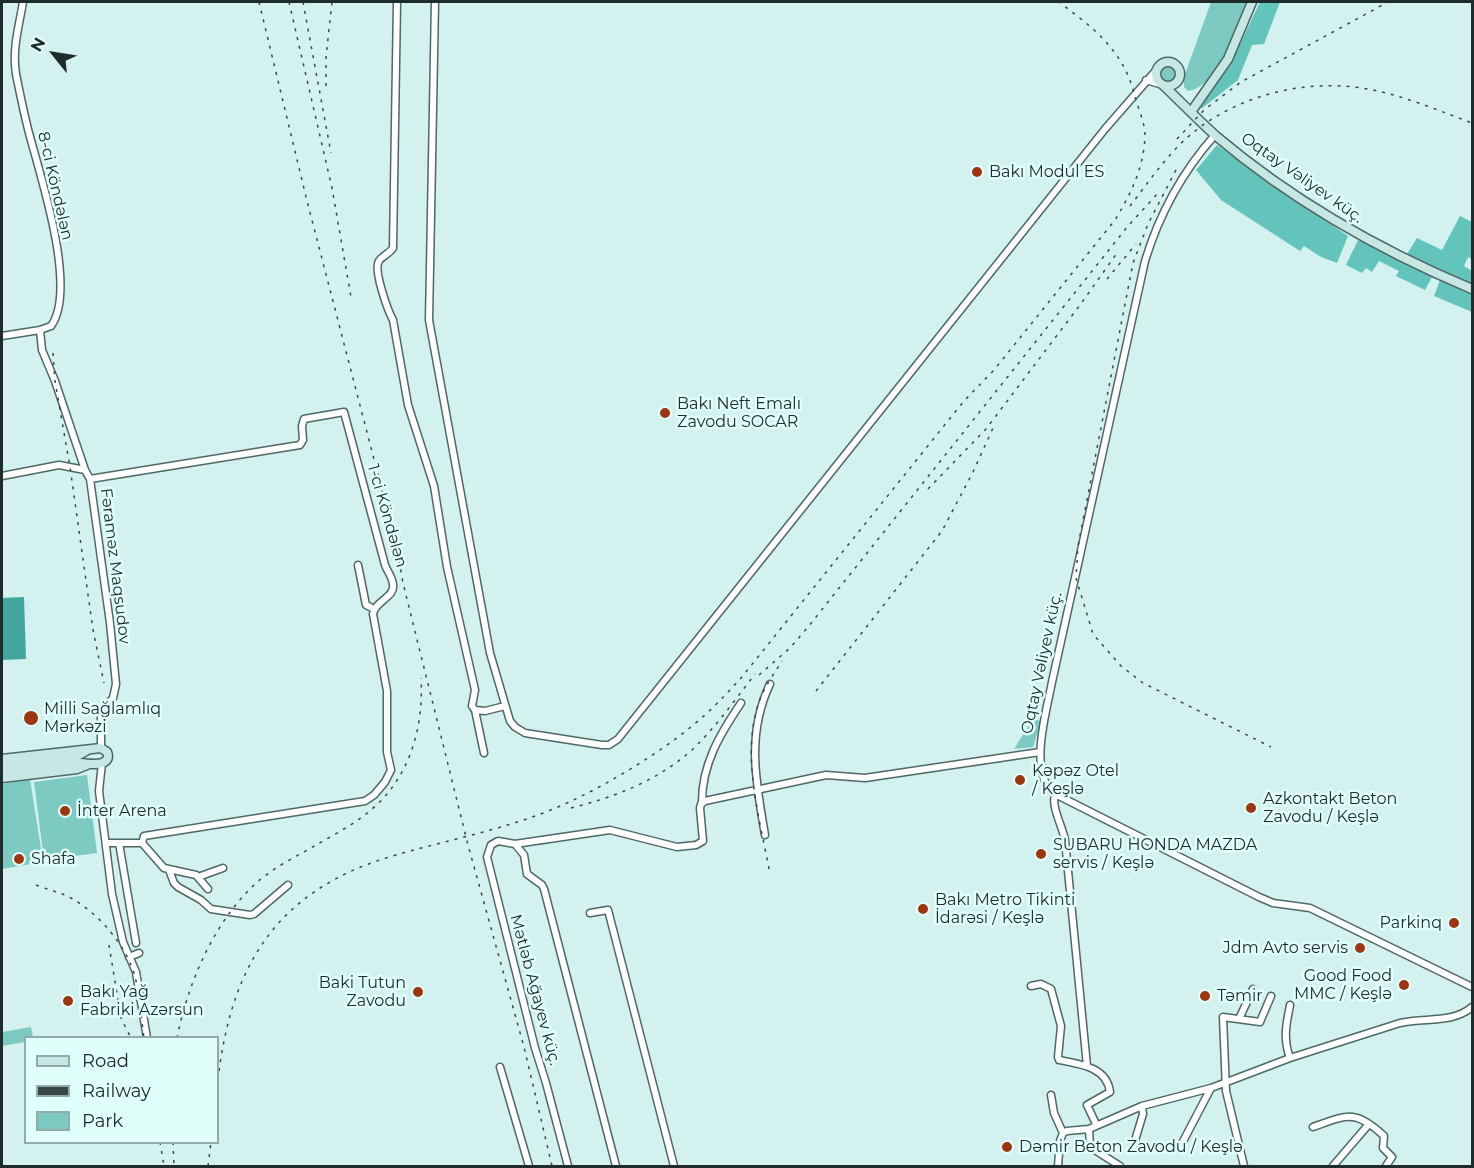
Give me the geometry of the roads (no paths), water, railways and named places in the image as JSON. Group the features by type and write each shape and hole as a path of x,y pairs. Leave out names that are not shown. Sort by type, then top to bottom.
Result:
{"street":[{"name":"8-ci Köndələn","path":"22,2 14,46 16,74 28,131 44,183 61,281 61,301 54,322 51,326 40,330"},
{"path":"397,2 393,243 391,251 378,261 376,269 388,312 393,320 408,405 434,486 447,567 475,690 472,706 475,710 484,753"},
{"path":"435,2 429,320 488,643 505,706 510,721 515,727 525,733 602,745 609,745 618,739 1146,80 1159,66 1167,62 1179,69 1180,74 1176,82 1168,86 1146,80"},
{"path":"1191,112 1228,58 1252,2"},
{"path":"1159,66 1156,70 1157,79 1163,85"},
{"name":"Oqtay Vəliyev küç.","path":"1163,85 1215,135 1275,181 1337,223 1390,252 1473,289"},
{"name":"Oqtay Vəliyev küç.","path":"1087,1066 1065,840 1053,802 1055,794 1045,782 1040,752 1055,668 1146,261 1160,222 1176,189 1196,157 1215,135"},
{"path":"2,336 40,330 42,350 85,470"},
{"name":"1-ci Köndələn","path":"90,479 300,445 303,440 304,419 344,412 385,565 393,584 391,593 374,609"},
{"name":"Fəraməz Maqsudov","path":"2,476 59,465 85,470 90,479 116,684 113,698 101,711 100,748"},
{"path":"208,889 193,873 169,870 160,865 141,839 144,836 364,801 374,795 391,770 387,744 388,703 374,609 366,604 358,565"},
{"path":"765,835 754,762 755,733 760,707 770,684"},
{"path":"741,703 724,727 711,755 704,777 702,802 826,776 865,778 1040,752"},
{"path":"475,710 485,711 505,706"},
{"path":"2,759 100,748"},
{"path":"100,748 93,756 97,763 112,894 123,942 136,972 147,1036"},
{"path":"2,766 77,756 89,750"},
{"path":"2,772 77,762 97,763"},
{"path":"2,778 77,769 97,763"},
{"path":"1055,794 1259,897 1273,903 1310,908 1332,917 1473,987"},
{"name":"Mətləb Ağayev küç.","path":"568,1167 546,1083 534,1048 487,857 488,849 494,843 515,844 551,837 614,830 678,847 701,843 704,838 700,808 702,802"},
{"path":"106,843 142,843"},
{"path":"119,843 136,943"},
{"name":"Mətləb Ağayev küç.","path":"515,844 524,855 527,874 544,889 616,1167"},
{"path":"198,877 223,868"},
{"path":"169,870 178,887 196,896 213,910 254,914 288,885"},
{"path":"590,913 608,910 674,1167"},
{"path":"129,957 139,953"},
{"path":"1031,986 1041,984 1051,988 1061,1026 1059,1059 1087,1066 1104,1077 1110,1090 1108,1094 1088,1105 1096,1124"},
{"path":"1239,1019 1253,989"},
{"path":"1244,1167 1228,1102 1223,1017 1260,1023 1271,996"},
{"path":"1290,1005 1285,1036 1290,1058"},
{"path":"1063,1133 1089,1129 1096,1124 1142,1106 1211,1088 1290,1058 1400,1023 1450,1018 1473,1006"},
{"path":"500,1067 529,1167"},
{"path":"1179,1149 1211,1088"},
{"path":"1051,1095 1054,1113 1063,1133 1059,1148 1059,1167"},
{"path":"1133,1147 1143,1114 1142,1106"},
{"path":"1313,1127 1350,1116 1362,1119 1384,1136 1383,1148 1392,1157 1386,1167"},
{"path":"1333,1167 1369,1124"},
{"path":"1089,1129 1090,1147 1120,1167"}],"railway":[{"path":"259,2 307,201 397,548 403,583 468,845 524,1047 552,1166"},
{"path":"289,2 332,188 351,297"},
{"path":"303,2 331,153"},
{"path":"326,86 326,57 332,2"},
{"path":"219,1074 235,1000 249,966 268,936 292,910 321,888 355,869 396,855 505,826 569,802 641,762 711,710 741,678 964,401 994,370 1115,220 1132,189 1140,168 1145,133 1143,123 1130,81 1119,58 1100,35 1059,2"},
{"path":"1177,139 1204,110 1241,82 1388,2"},
{"path":"1130,206 1165,161 1189,136 1208,121 1229,109 1275,92 1324,86 1373,90 1411,100 1472,123"},
{"path":"1176,170 1148,224 1133,263 1078,546 1076,578 1093,634 1121,666 1143,683 1271,747"},
{"path":"759,675 790,648 808,627 1128,226 1160,191"},
{"path":"1107,279 1136,244"},
{"path":"928,489 986,429 1117,253"},
{"path":"53,353 55,381 70,467 93,630 104,683"},
{"path":"816,691 942,531 993,428"},
{"path":"769,869 754,785 752,743 759,702 782,661"},
{"path":"571,808 604,799 635,786 679,761 725,714 755,674"},
{"path":"177,1036 188,996 204,956 226,918 239,901 254,885 274,870 365,815 396,782 412,750 417,732 421,678"},
{"path":"36,885 67,896 81,904 100,920 117,940 134,973 144,1036"},
{"path":"109,945 121,1018 130,1036"},
{"path":"160,1144 164,1166"},
{"path":"173,1144 174,1166"},
{"path":"208,1166 211,1144"}],"place":[{"name":"Bakı Modul ES","path":"977,172"},
{"name":"Bakı Neft Emalı Zavodu SOCAR","path":"665,413"},
{"name":"Milli Sağlamlıq Mərkəzi","path":"31,718"},
{"name":"Kəpəz Otel / Keşlə","path":"1020,780"},
{"name":"Azkontakt Beton Zavodu / Keşlə","path":"1251,808"},
{"name":"İnter Arena","path":"65,811"},
{"name":"SUBARU HONDA MAZDA servis / Keşlə","path":"1041,854"},
{"name":"Shafa","path":"19,859"},
{"name":"Bakı Metro Tikinti İdarəsi / Keşlə","path":"923,909"},
{"name":"Parkinq","path":"1454,923"},
{"name":"Jdm Avto servis","path":"1360,948"},
{"name":"Good Food MMC / Keşlə","path":"1404,985"},
{"name":"Baki Tutun Zavodu","path":"418,992"},
{"name":"Təmir","path":"1205,996"},
{"name":"Bakı Yağ Fabriki Azərsun","path":"68,1001"},
{"name":"Dəmir Beton Zavodu / Keşlə","path":"1007,1147"}]}
